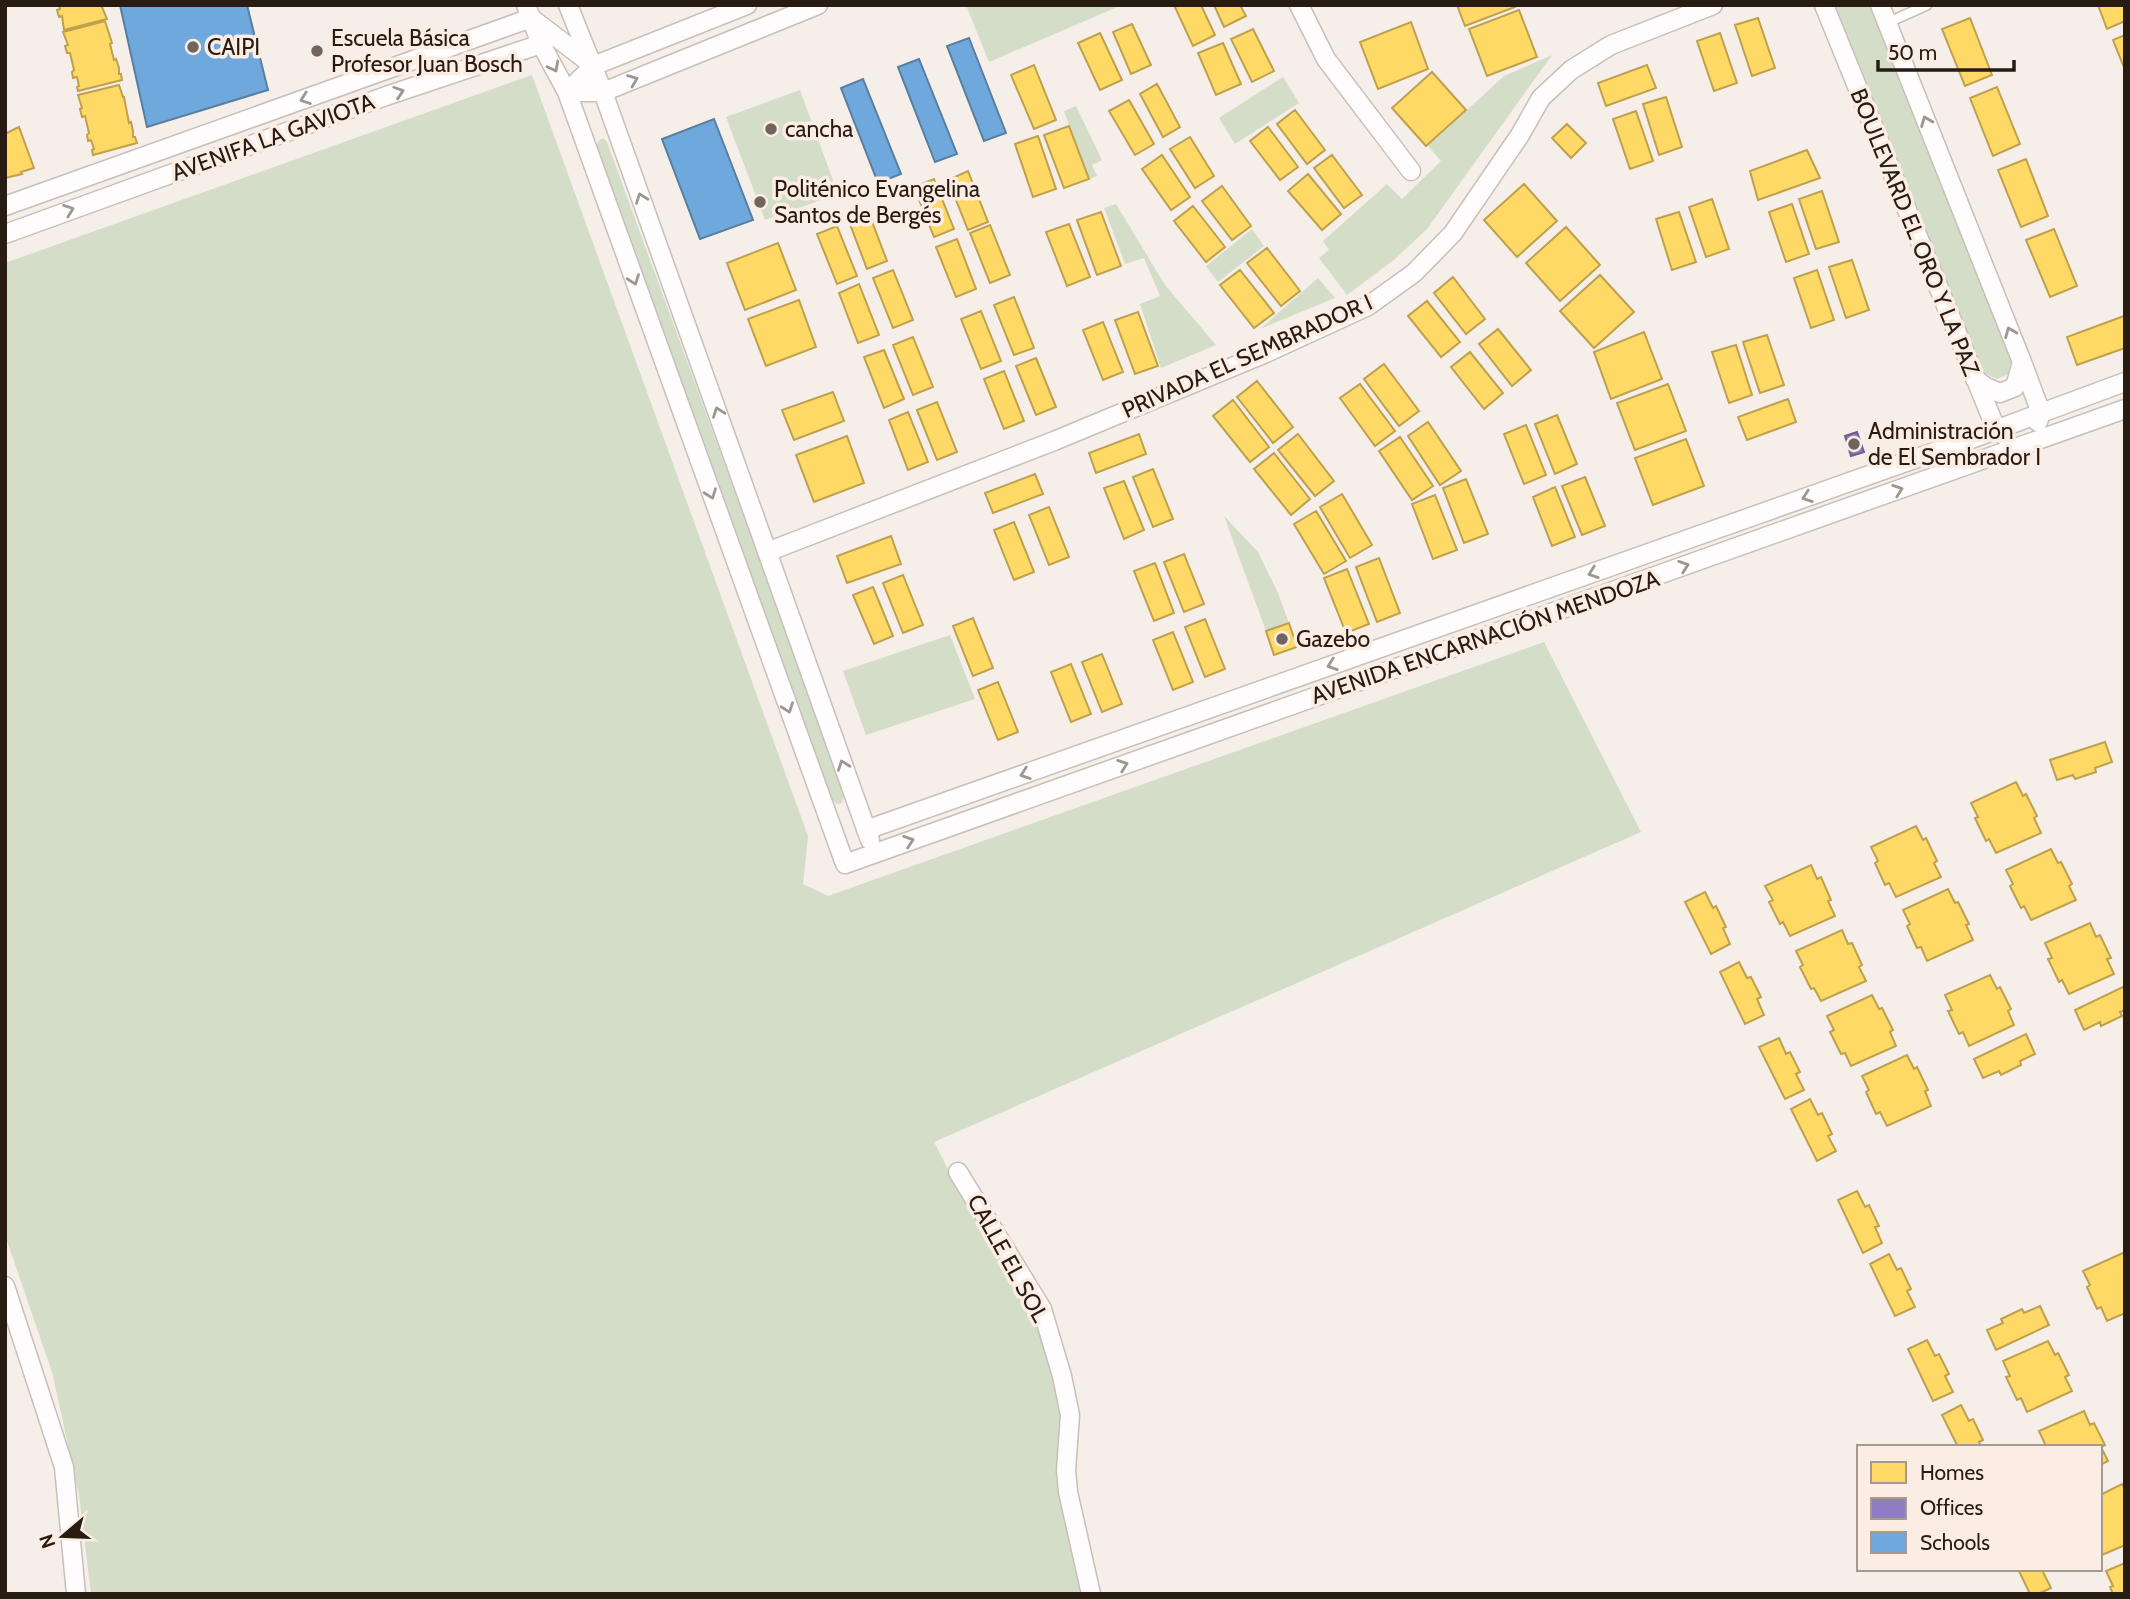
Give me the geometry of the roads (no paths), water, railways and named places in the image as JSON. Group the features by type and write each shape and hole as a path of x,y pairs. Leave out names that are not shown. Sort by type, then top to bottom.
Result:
{"street":[{"path":"568,5 603,92 874,853"},
{"path":"567,92 593,66 747,5"},
{"path":"567,92 603,92 818,5"},
{"path":"1299,5 1326,59 1411,171"},
{"name":"PRIVADA EL SEMBRADOR I","path":"767,552 1054,440 1266,353 1368,306 1414,273 1453,233 1520,135 1541,98 1571,70 1611,44 1713,5"},
{"name":"BOULEVARD EL ORO Y LA PAZ","path":"1824,5 1996,429"},
{"path":"1880,5 2041,413 2028,445 1996,429"},
{"path":"528,12 593,66"},
{"path":"528,12 541,44 567,92"},
{"name":"AVENIFA LA GAVIOTA","path":"5,206 528,12"},
{"name":"AVENIFA LA GAVIOTA","path":"5,234 386,96 541,44"},
{"name":"AVENIDA ENCARNACIÓN MENDOZA","path":"567,92 845,864 2125,409"},
{"path":"1975,379 2000,393 2015,387 2022,362"},
{"name":"AVENIDA ENCARNACIÓN MENDOZA","path":"866,830 2125,382"},
{"name":"CALLE EL SOL","path":"958,1172 1042,1309 1062,1376 1070,1415 1066,1470 1068,1492 1091,1594"},
{"path":"5,1286 64,1467 76,1594"}],"lane":[{"path":"1887,23 1927,5"}],"place":[{"name":"CAIPI","path":"193,47"},
{"name":"Escuela Básica Profesor Juan Bosch","path":"317,51"},
{"name":"cancha","path":"771,129"},
{"name":"Politénico Evangelina Santos de Bergés","path":"760,202"},
{"name":"Administración de El Sembrador I","path":"1854,444"},
{"name":"Gazebo","path":"1282,639"}]}
